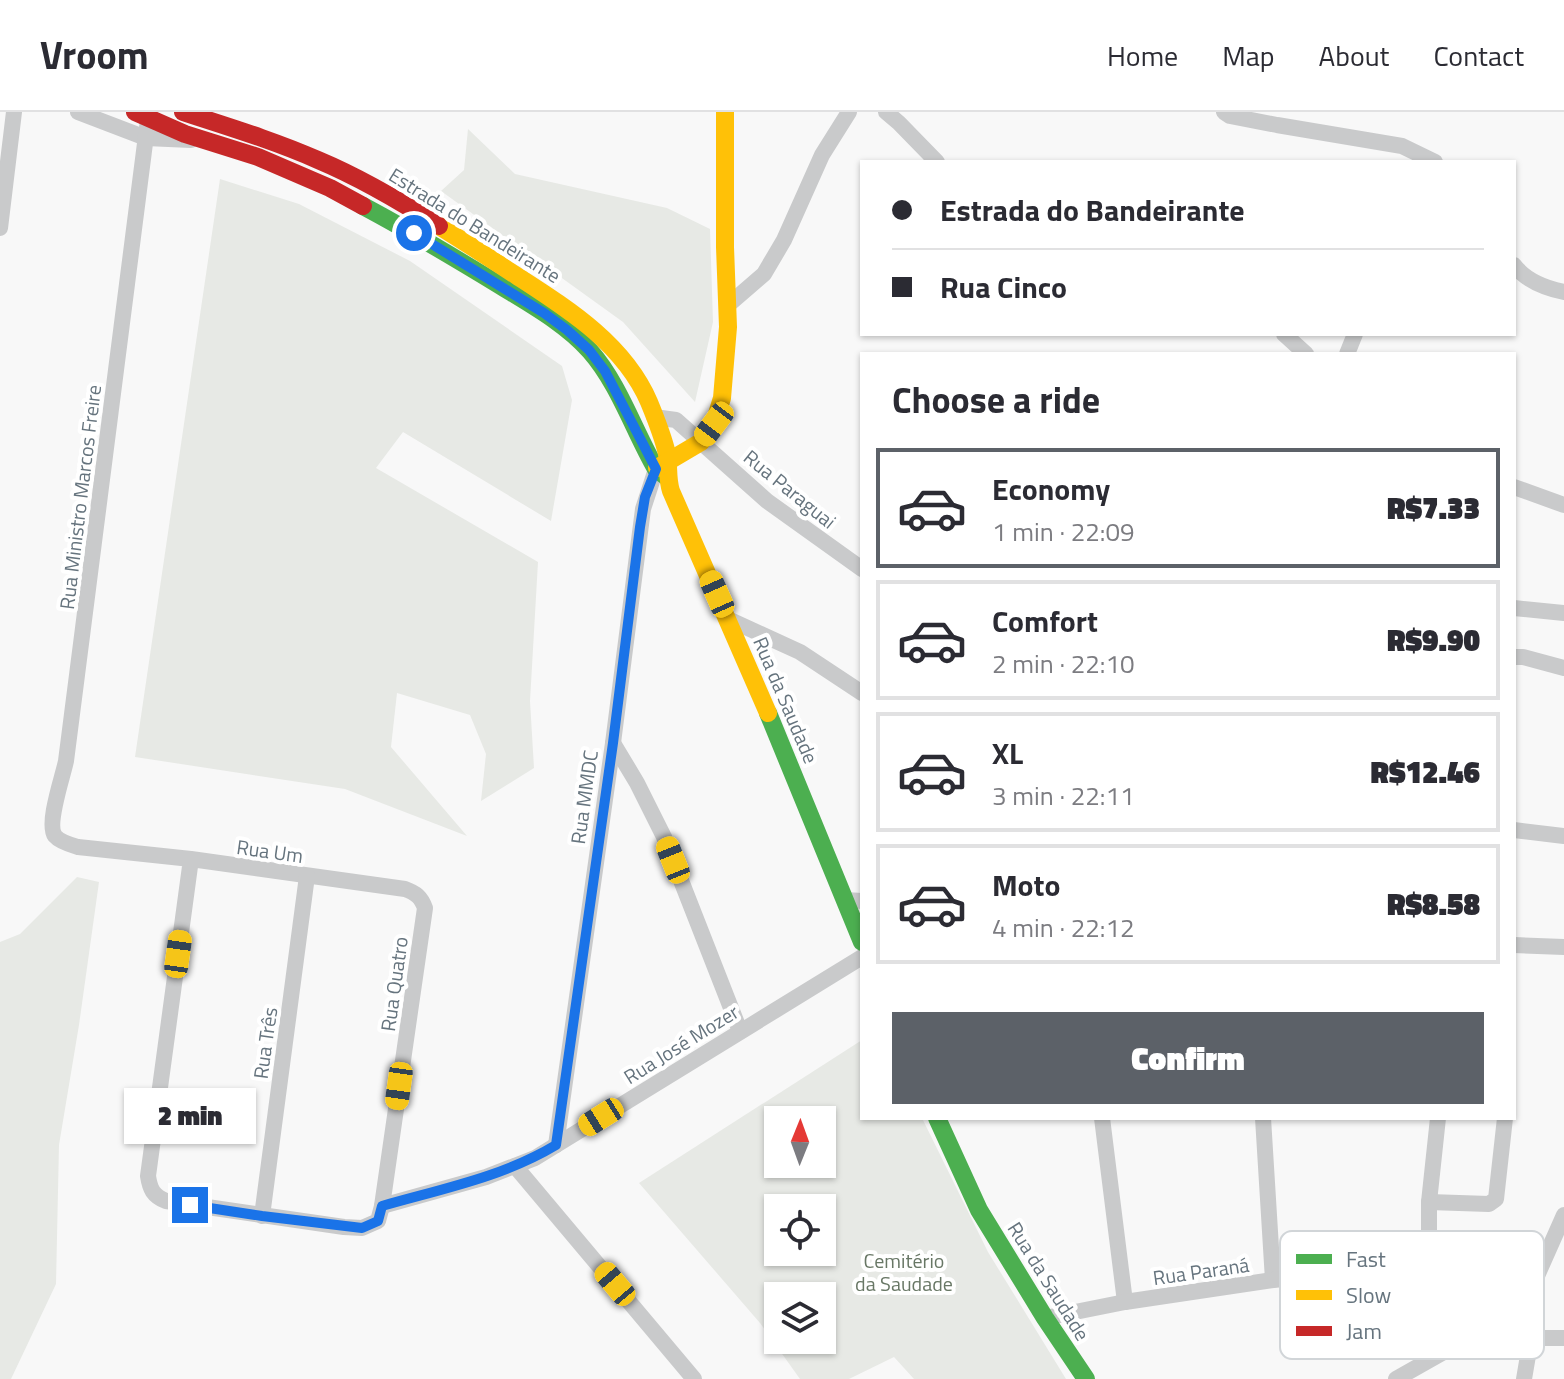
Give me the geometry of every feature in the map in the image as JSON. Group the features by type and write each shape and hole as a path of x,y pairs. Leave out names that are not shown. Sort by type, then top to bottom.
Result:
{"main road":[{"name":"Estrada do Bandeirante","path":"183,112 320,160 361,180 427,217 553,300 603,338 642,387 654,417 663,469"},
{"path":"663,469 701,442 714,424 722,398 727,306 725,112"},
{"name":"Estrada do Bandeirante","path":"145,114 203,140 258,157 330,188 427,241 531,305 589,350 605,371 663,469"},
{"name":"Rua da Saudade","path":"663,469 854,900 860,932"},
{"name":"Rua da Saudade","path":"938,1120 979,1210 1086,1379"}],"street":[{"path":"0,228 14,112"},
{"path":"78,112 146,138 203,140"},
{"path":"727,306 764,274 784,240 822,155 849,112"},
{"path":"886,112 935,160"},
{"path":"1224,112 1230,116 1277,125 1402,146 1431,160"},
{"name":"Rua Ministro Marcos Freire","path":"101,850 64,842 54,835 52,829 66,761 146,138 145,114"},
{"path":"1516,268 1546,288 1564,292"},
{"path":"1286,336 1304,352"},
{"name":"Rua Paraguai","path":"654,417 676,420 767,501 860,568"},
{"name":"Rua MMDC","path":"556,1145 643,509 663,469"},
{"path":"1516,488 1564,505"},
{"path":"1516,608 1564,613"},
{"path":"728,619 800,652 860,692"},
{"path":"1516,657 1564,668"},
{"path":"613,743 664,837 740,1031"},
{"path":"1516,830 1564,836"},
{"name":"Rua Um","path":"101,850 191,859 405,889 422,899 425,908"},
{"path":"191,859 148,1176 152,1192 166,1201 344,1227 362,1228 378,1221 382,1206"},
{"name":"Rua Três","path":"262,1216 307,876"},
{"name":"Rua Quatro","path":"382,1206 425,908"},
{"path":"1516,945 1564,947"},
{"name":"Rua José Mozer","path":"382,1206 486,1177 535,1158 860,958"},
{"path":"1102,1120 1125,1302"},
{"path":"1263,1120 1273,1280"},
{"path":"1429,1231 1438,1120"},
{"path":"1429,1202 1494,1202 1505,1120"},
{"path":"515,1166 694,1379"},
{"path":"1544,1260 1564,1215"},
{"name":"Rua Paraná","path":"1045,1318 1125,1302 1280,1279"},
{"path":"1396,1379 1431,1359"},
{"path":"1524,1379 1527,1359"}],"green space":[{"path":"468,129 515,174 667,208 710,229 713,322 695,402 623,322 441,191 464,170"},
{"path":"220,179 299,204 410,261 562,366 572,400 551,521 403,432 376,468 538,562 530,701 534,768 481,801 486,754 470,715 397,693 391,747 467,836 345,789 135,757"},
{"path":"77,877 99,882 59,1145 56,1284 11,1379 0,1379 0,942 20,934"},
{"name":"Cemitério da Saudade","path":"860,1041 860,1120 923,1120 988,1252 1066,1379 914,1379 894,1357 849,1379 800,1379 782,1354 836,1354 836,1282 764,1282 764,1329 639,1183"}],"traffic: fast":[{"path":"363,206 525,300 581,341 618,393 656,469 667,477"},
{"path":"768,713 860,937"},
{"path":"938,1120 979,1210 1086,1379"}],"traffic: slow":[{"path":"657,468 701,442 714,424 722,398 728,327 725,112"},
{"path":"439,226 575,315 610,345 638,381 649,402 667,454 671,491 768,713"}],"traffic: jam":[{"path":"135,112 185,134 258,157 363,206"},
{"path":"183,112 269,140 334,167 380,190 439,226"}],"route":[{"path":"190,1205 362,1228 378,1221 382,1206 486,1177 535,1158 556,1145 640,527 645,497 656,469 605,371 589,350 544,313 414,233"}]}
